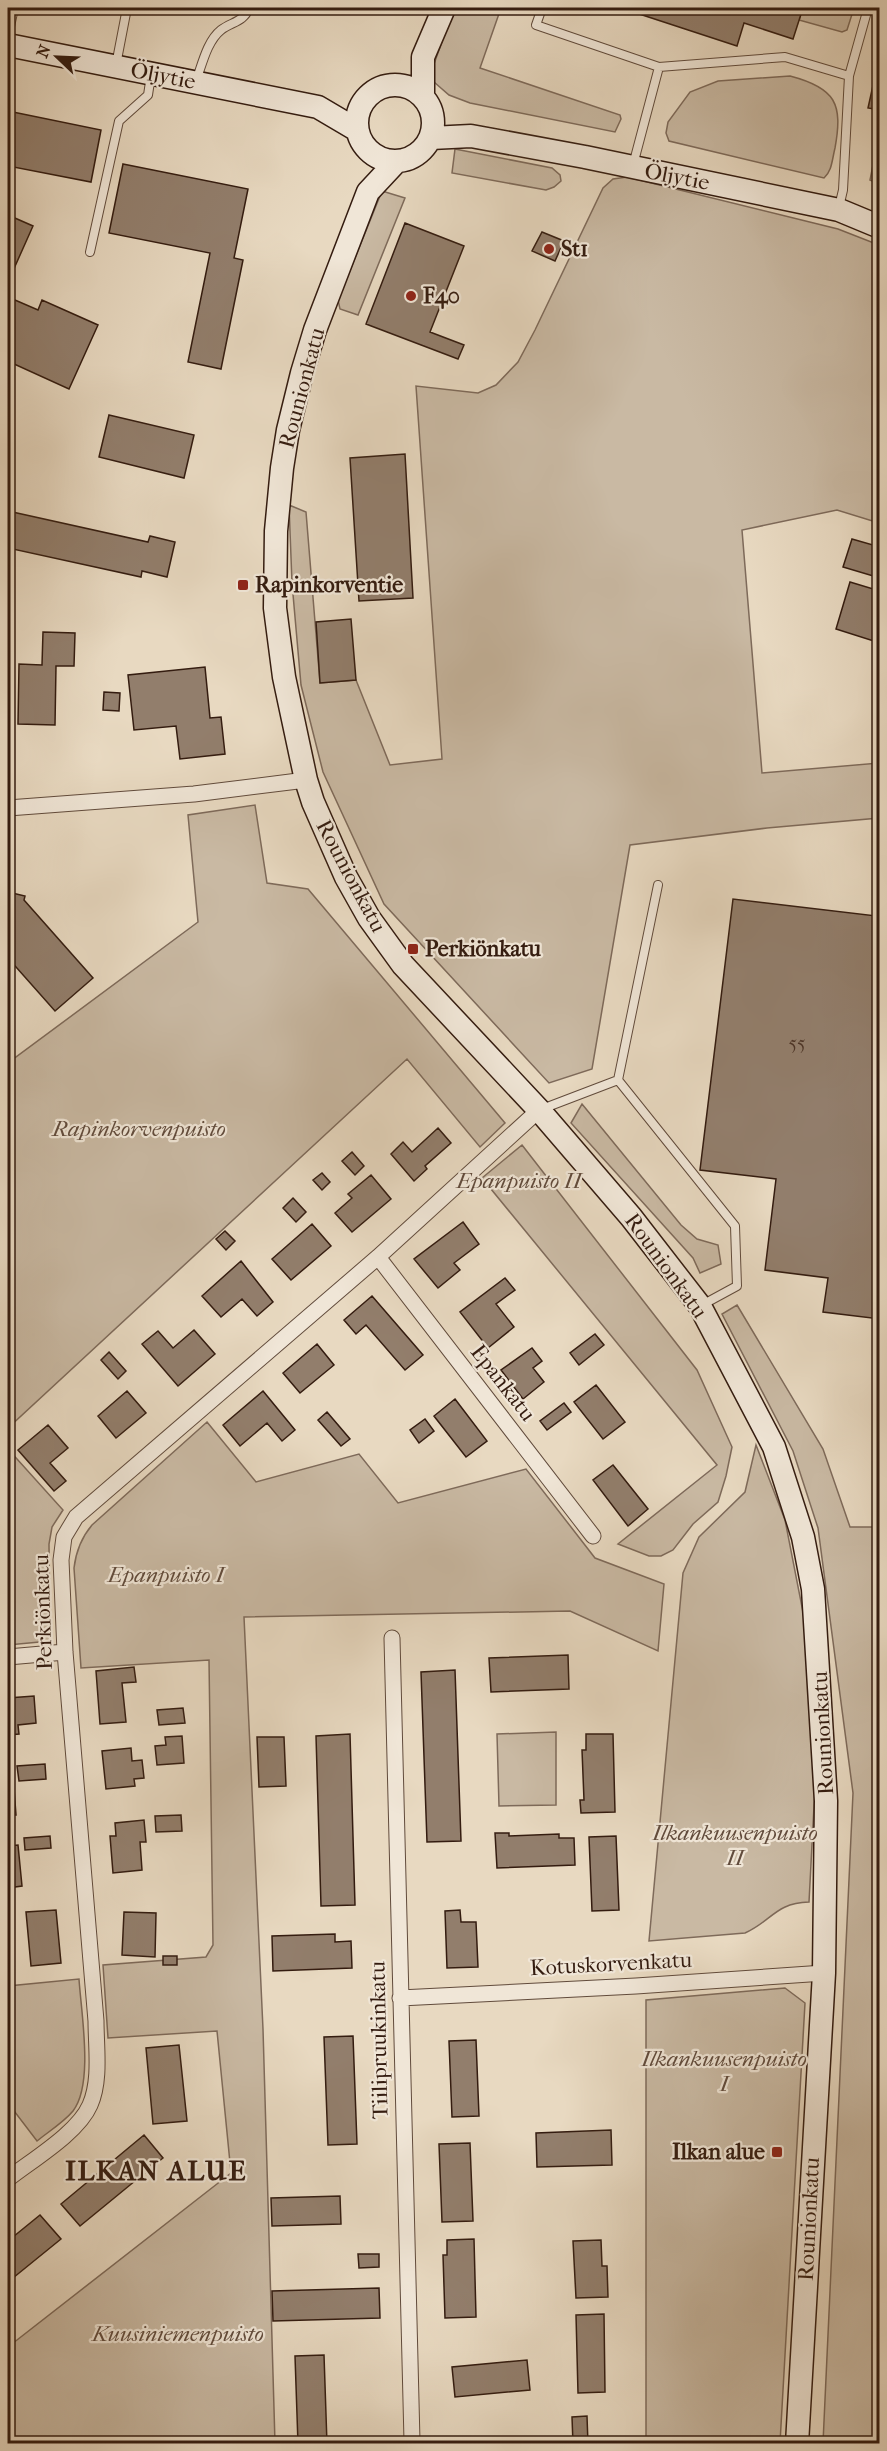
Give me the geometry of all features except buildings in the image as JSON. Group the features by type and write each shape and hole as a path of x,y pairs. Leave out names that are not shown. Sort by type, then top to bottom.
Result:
{"main road":[{"path":"394,84 423,57 444,8"},
{"name":"Öljytie","path":"8,45 318,106 365,99"},
{"path":"423,57 429,117 417,155 396,162 385,160 362,140 356,119 365,99 383,86 394,84 415,90 429,117"},
{"name":"Öljytie","path":"318,106 362,140"},
{"name":"Öljytie","path":"429,117 471,136 839,210 879,226"},
{"name":"Rounionkatu","path":"362,140 368,192"},
{"name":"Rounionkatu","path":"396,162 368,192 305,362 288,430 276,531 275,608 284,677 306,780 322,826 369,918 403,964 539,1110 631,1216 700,1306 774,1447 803,1537 813,1589 826,1801 824,1972 797,2444"}],"street":[{"path":"8,808 194,794 306,780"},
{"name":"Perkiönkatu","path":"8,2179 76,2126 90,2105 96,2081 96,2021 65,1652 61,1560 64,1537 76,1518 378,1257 539,1110"},
{"name":"Epankatu","path":"378,1257 593,1536"},
{"name":"Tiilipruukinkatu","path":"392,1638 412,2441"},
{"path":"8,1657 65,1652"},
{"name":"Kotuskorvenkatu","path":"400,1998 636,1986 824,1972"}],"lane":[{"path":"8,36 14,8"},
{"path":"116,67 127,8"},
{"path":"195,82 213,40 221,30 238,22 249,8"},
{"path":"542,8 536,26 659,67 785,57 849,76"},
{"path":"839,210 843,190 849,76 868,8"},
{"path":"633,168 659,67"},
{"path":"90,252 120,121 148,95 151,73"},
{"path":"618,1080 658,885"},
{"path":"539,1110 618,1080"},
{"path":"618,1080 735,1226 737,1286 700,1306"}],"green space":[{"path":"454,8 501,8 480,68 620,115 621,119 615,132 470,103 449,95 434,82 434,64"},
{"path":"803,8 854,8 847,30 842,32 799,20"},
{"path":"790,76 818,86 827,92 836,109 838,120 835,148 830,169 824,178 669,141 666,133 668,122 690,92 718,81"},
{"path":"879,135 879,184 870,180"},
{"path":"455,149 552,168 560,175 561,181 546,190 452,173"},
{"path":"627,177 838,229 879,245 879,523 837,510 742,530 762,773 879,763 879,818 767,828 630,845 592,1069 549,1083 384,904 323,772 301,685 292,583 289,505 306,512 320,683 356,680 390,765 442,759 416,386 478,393 496,385 518,362 603,188 613,179"},
{"path":"382,191 405,198 358,315 340,309 338,300"},
{"name":"Rapinkorvenpuisto","path":"255,805 267,883 308,889 505,1123 480,1147 407,1059 8,1428 8,1063 198,922 188,815"},
{"path":"582,1104 681,1225 697,1239 718,1245 721,1264 700,1273 693,1258 571,1123"},
{"name":"Epanpuisto II","path":"522,1145 697,1370 732,1447 718,1502 693,1524 673,1550 661,1556 649,1556 618,1544 717,1465 482,1178"},
{"path":"737,1305 823,1449 850,1527 879,1527 880,2414 876,2443 823,2443 853,1793 818,1528 793,1451 722,1314"},
{"name":"Epanpuisto I","path":"207,1422 256,1482 359,1454 398,1503 526,1469 595,1558 664,1584 658,1651 570,1611 244,1617 263,2029 275,2443 8,2444 8,2347 231,2173 217,2031 108,2038 103,1965 206,1957 213,1945 209,1660 81,1668 74,1568 80,1545 92,1525"},
{"name":"Ilkankuusenpuisto II","path":"756,1445 785,1520 811,1653 815,1787 809,1902 781,1909 745,1933 649,1941 683,1573 699,1537 745,1492"},
{"path":"8,1449 63,1510 52,1527 49,1544 50,1641 8,1645"},
{"path":"556,1732 556,1805 499,1806 497,1734"},
{"path":"79,1979 85,2047 83,2084 73,2111 37,2141 8,2103 8,1986"},
{"name":"Ilkankuusenpuisto I","path":"785,1988 805,2003 780,2443 646,2443 646,2000"}],"place":[{"name":"St1","path":"549,249"},
{"name":"F40","path":"411,296"},
{"name":"Rapinkorventie","path":"243,585"},
{"name":"Perkiönkatu","path":"413,949"},
{"name":"Ilkan alue","path":"777,2152"}],"district":[{"name":"ILKAN ALUE","path":"156,2170"}],"park label":[{"name":"Kuusiniemenpuisto","path":"178,2334"}]}
